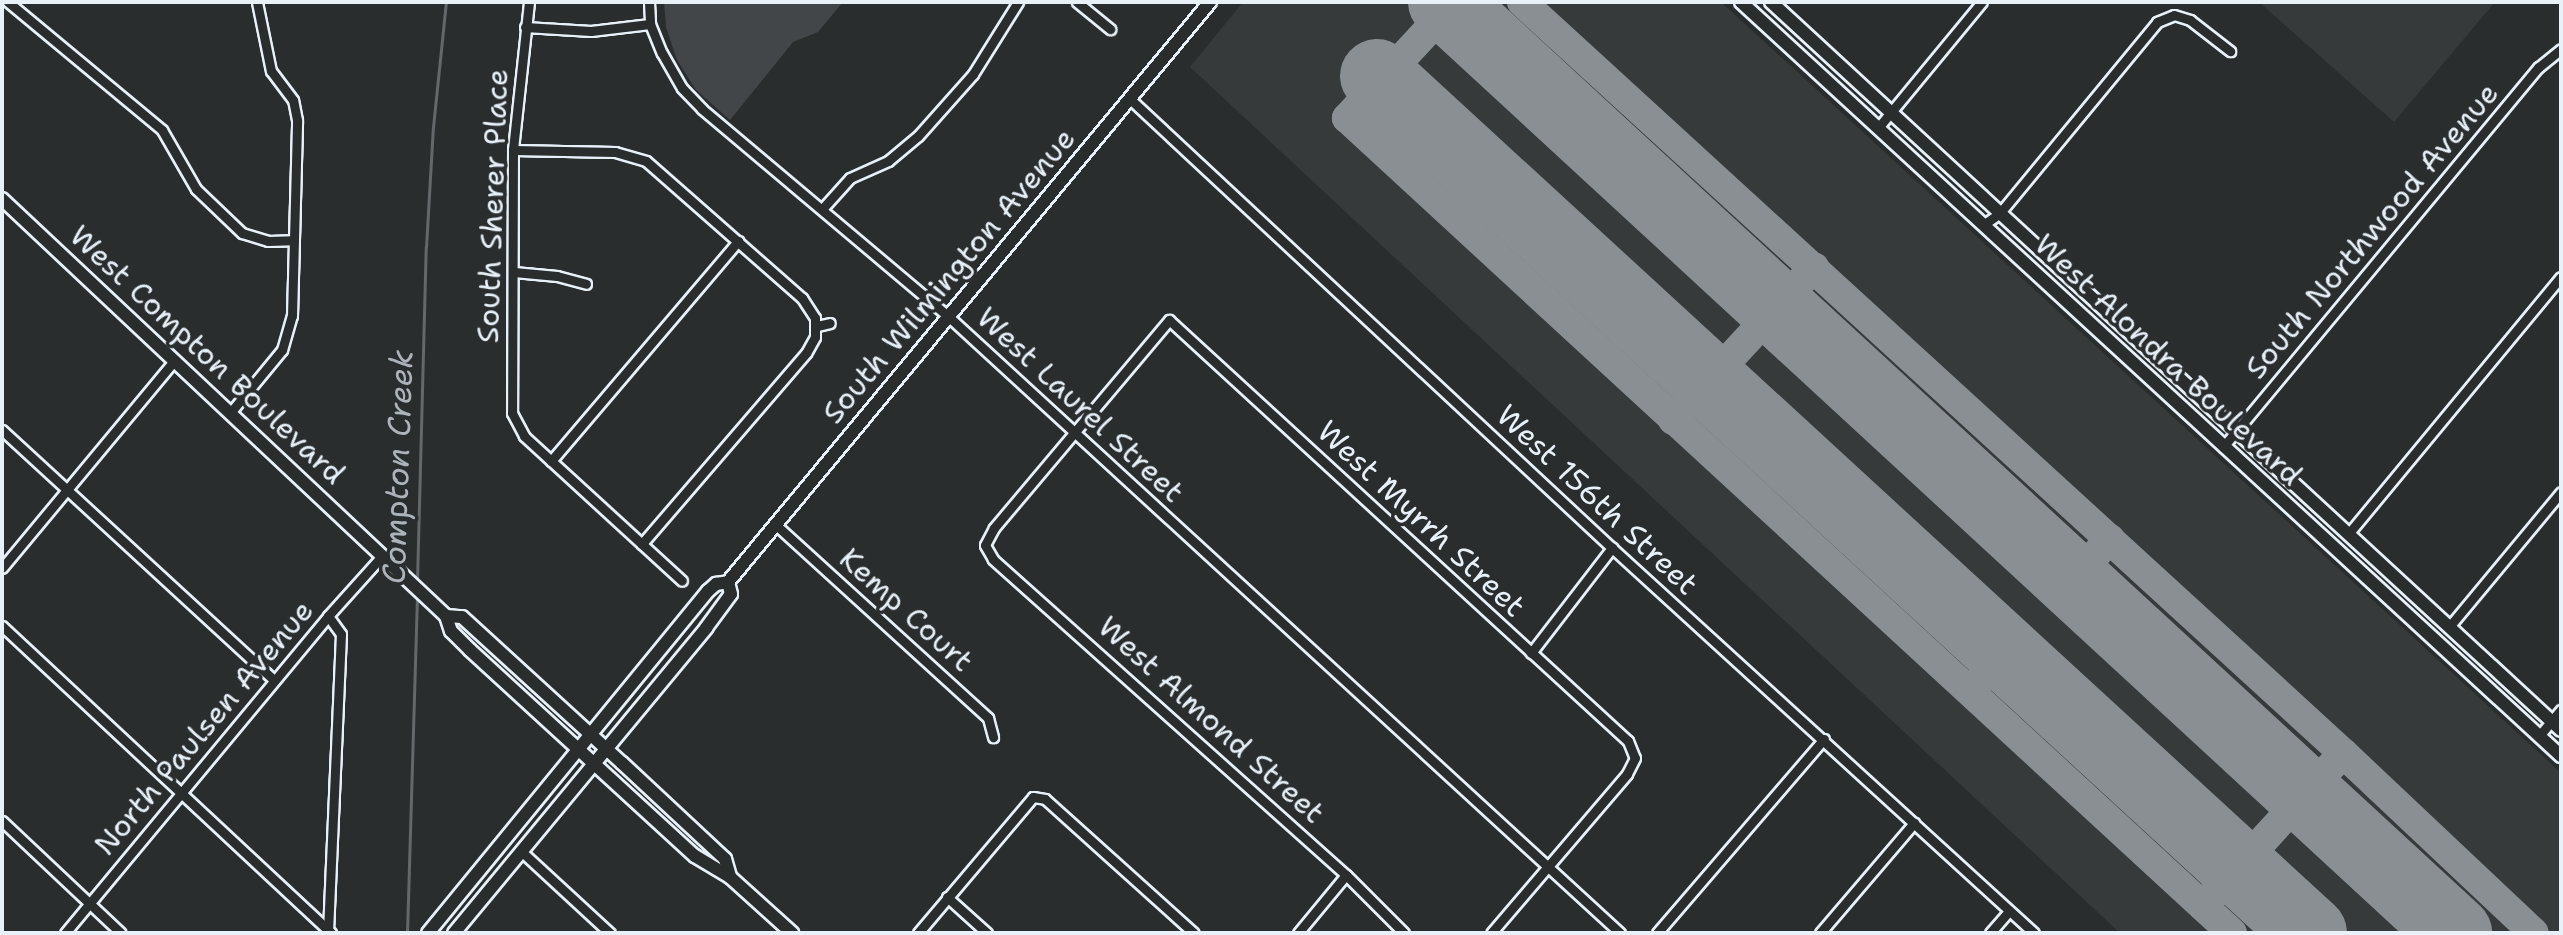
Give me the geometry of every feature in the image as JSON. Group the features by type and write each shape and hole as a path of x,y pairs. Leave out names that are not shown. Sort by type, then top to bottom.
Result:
{"main road":[{"name":"South Wilmington Avenue","path":"432,932 708,591 716,584 728,582 1210,2"},
{"name":"West Alondra Boulevard","path":"1741,2 2561,756"},
{"name":"West Alondra Boulevard","path":"1771,2 2556,726"},
{"name":"West Compton Boulevard","path":"2,199 446,616 451,631 695,856 730,877 792,933"},
{"name":"South Wilmington Avenue","path":"454,933 714,617 731,594 728,582"},
{"name":"West Compton Boulevard","path":"446,616 462,617 606,748 725,859 730,877"}],"street":[{"path":"8,2 162,130 196,189 242,233 268,241 292,240"},
{"path":"230,413 275,359 289,335 297,120 293,100 268,62 257,2"},
{"name":"South Sherer Place","path":"529,2 513,150 512,413 524,436 551,461"},
{"path":"525,27 591,31 650,24 649,2"},
{"path":"823,208 850,178 888,161 918,136 973,74 1018,2"},
{"path":"1077,2 1110,29"},
{"path":"1878,128 1982,2"},
{"path":"1983,225 1999,214 2157,22 2174,15 2190,20 2230,51"},
{"name":"West Laurel Street","path":"650,24 682,88 702,109 949,317 1620,933"},
{"name":"South Northwood Avenue","path":"2223,447 2539,67 2561,49"},
{"name":"West 156th Street","path":"1130,99 1612,548 2034,933"},
{"path":"513,150 632,155 661,172 802,298 811,308 817,326 806,353 642,544"},
{"path":"682,581 551,461 738,241"},
{"path":"514,272 557,276 586,284"},
{"path":"2349,533 2561,277"},
{"name":"West Myrrh Street","path":"1073,432 1169,320 1628,741 1635,758 1627,774 1547,867"},
{"path":"817,326 830,323"},
{"path":"2,568 174,361"},
{"path":"2,430 274,680"},
{"name":"West Almond Street","path":"1073,432 994,528 985,545 993,559 1346,875 1404,933"},
{"path":"2449,627 2561,492"},
{"name":"Kemp Court","path":"776,525 988,718 993,737"},
{"path":"1531,653 1612,548"},
{"name":"North Paulsen Avenue","path":"65,933 274,680 382,556"},
{"path":"328,616 341,634 330,931"},
{"path":"2,626 330,931"},
{"path":"2539,736 2556,726 2561,710"},
{"path":"1657,933 1824,739"},
{"path":"918,933 1033,797 1045,799 1194,933"},
{"path":"2,821 121,933"},
{"path":"1820,933 1914,823"},
{"path":"521,851 610,933"},
{"path":"1491,933 1547,867"},
{"path":"1298,933 1346,875"},
{"path":"947,897 975,929 987,933"},
{"path":"1990,933 2009,911"}],"shaded area":[{"path":"664,2 843,2 818,32 793,42 730,120 696,90 677,60 666,27"},
{"path":"1243,2 1721,2 2561,773 2561,933 2120,933 1190,67"},
{"path":"2259,2 2495,2 2394,122"}],"waterway":[{"name":"Compton Creek","path":"417,581 426,247 433,127 446,2"},
{"name":"Compton Creek","path":"407,933 417,593"}],"taxiway":[{"path":"1454,2 1347,118 2232,933"},
{"path":"1522,2 2343,753 2534,933"},
{"path":"1673,420 1814,267"},
{"path":"2072,580 2110,539"},
{"path":"1970,691 2006,652"},
{"path":"2203,906 2343,753"}],"runway":[{"path":"1445,2 2455,933"},
{"path":"1377,76 2310,933"}]}
